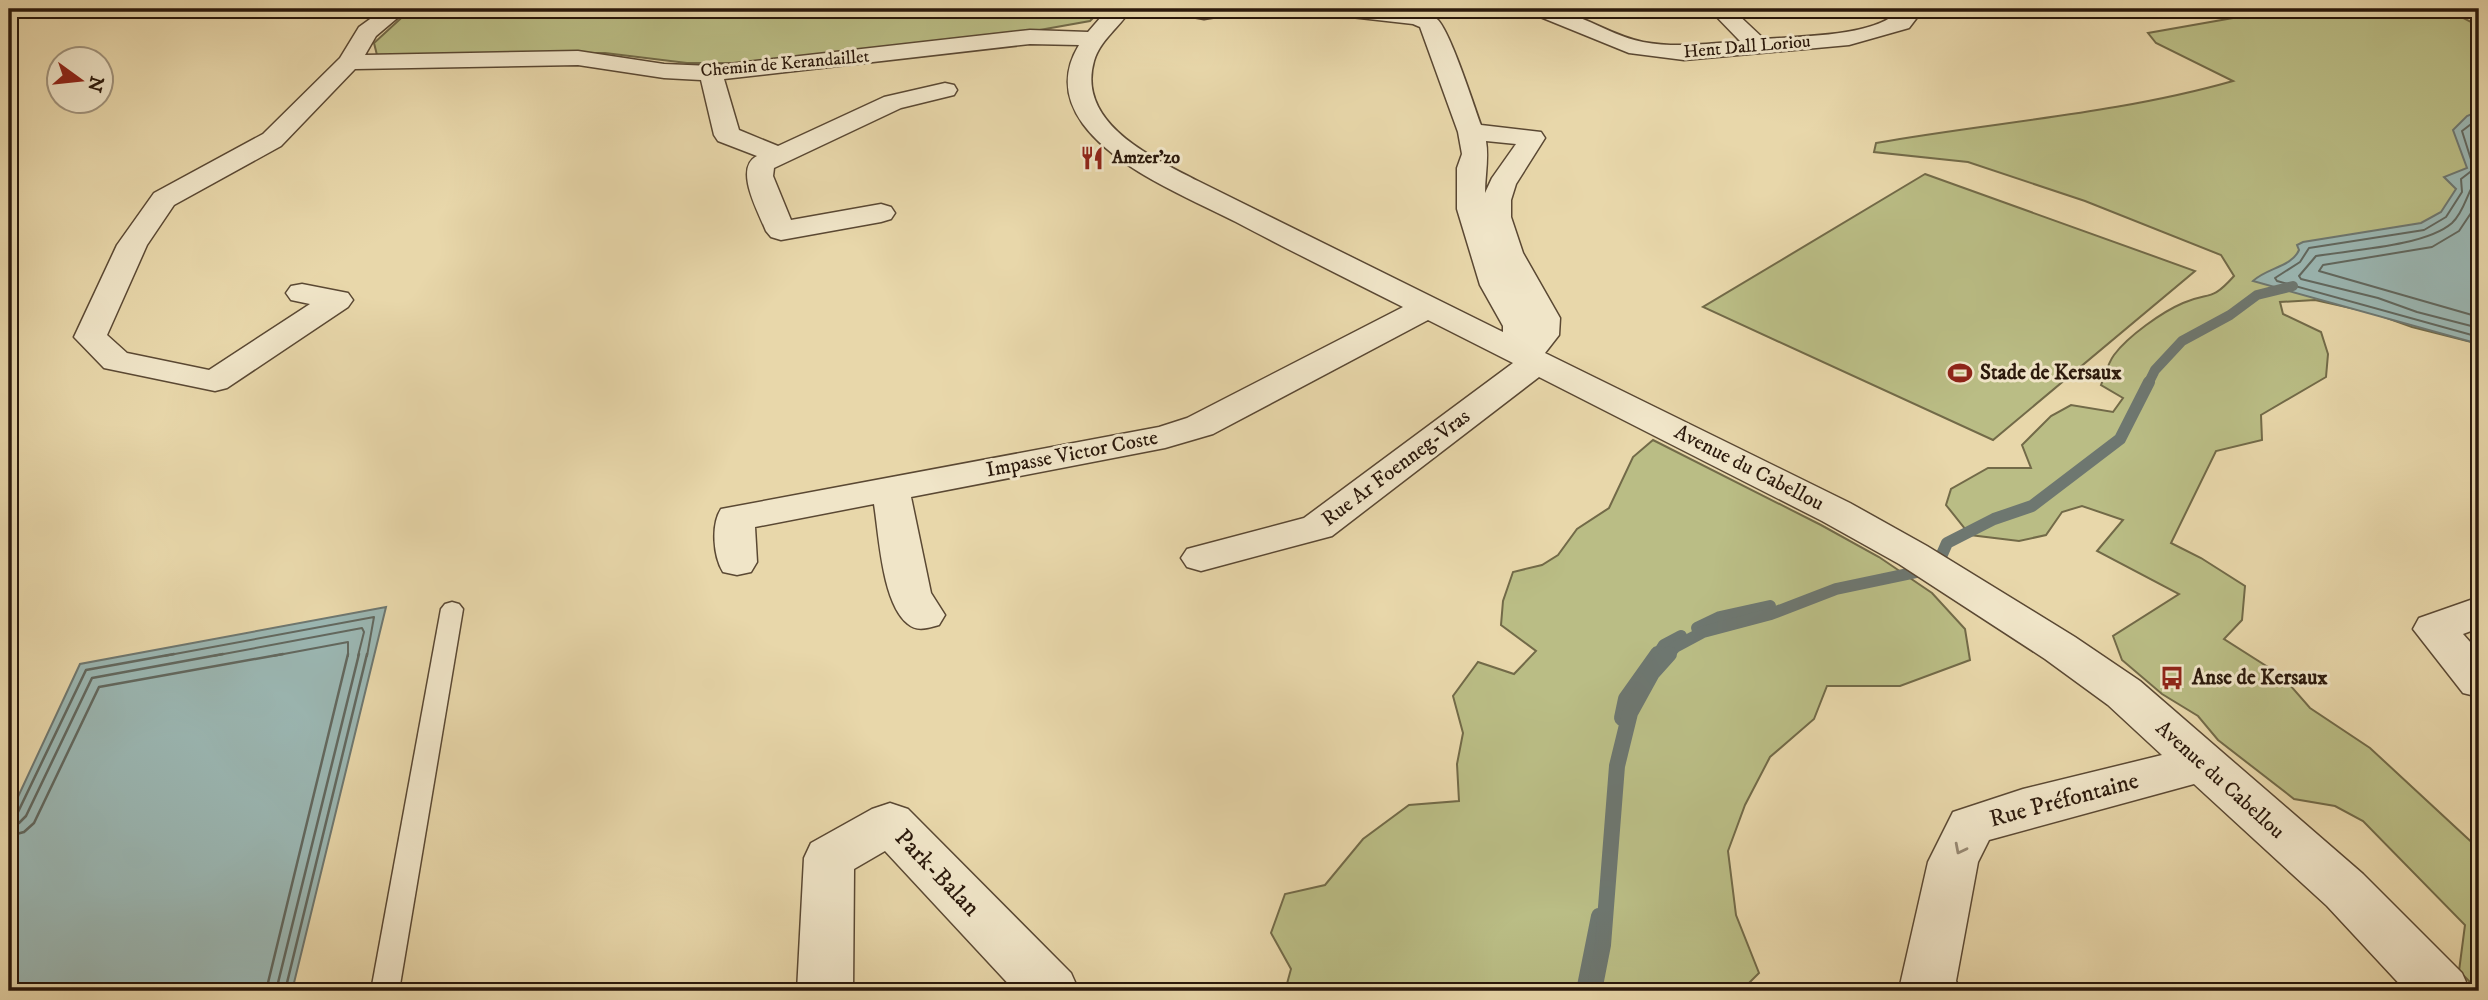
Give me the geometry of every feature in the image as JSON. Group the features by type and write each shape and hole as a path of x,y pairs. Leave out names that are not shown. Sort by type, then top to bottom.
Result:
{"street":[{"path":"302,293 337,300 215,381 116,361 90,337 132,245 164,200 272,140 349,62 367,32 397,9"},
{"name":"Avenue du Cabellou","path":"1120,9 1094,39 1080,69 1079,95 1087,113 1105,134 1123,149 1188,187 1836,512 1913,555 2060,648 2113,686 2344,890 2442,991"},
{"path":"1184,9 1204,12 1227,9"},
{"path":"1342,9 1418,18 1429,23 1471,132 1475,154 1471,167 1471,209 1486,261 1519,326 1530,358"},
{"name":"Hent Dall Loriou","path":"1541,9 1637,47 1684,53 1849,38 1901,23 1911,11"},
{"path":"1720,9 1758,46"},
{"name":"Chemin de Kerandaillet","path":"349,62 578,58 664,71 712,73 1030,37 1094,39"},
{"path":"712,73 727,135 778,155"},
{"path":"881,213 781,231 759,176 761,164 893,102 945,90"},
{"name":"Rue Ar Foenneg-Vras","path":"1201,558 1318,527 1530,358 1546,329 1544,318 1501,238 1494,209 1502,184 1525,154 1532,138 1471,132"},
{"name":"Impasse Victor Coste","path":"737,562 735,517 1165,437 1200,426 1429,307"},
{"path":"890,488 910,593 914,604 924,615"},
{"path":"2479,612 2434,629 2479,681"},
{"name":"Rue Préfontaine","path":"1933,991 1928,985 1953,862 1972,826 2023,809 2202,763"},
{"name":"Park-Balan","path":"825,991 830,858 890,823 1036,987"}],"lane":[{"path":"385,991 453,609"}],"green space":[{"path":"411,9 1102,9 1090,21 1034,31 757,63 687,63 605,53 377,55 374,43"},
{"path":"2284,9 2446,9 2479,26 2479,344 2412,327 2373,313 2315,300 2280,302 2283,314 2321,332 2328,354 2326,377 2261,415 2262,440 2216,451 2171,543 2201,558 2245,586 2242,620 2224,639 2282,676 2310,708 2370,748 2479,849 2479,991 2459,971 2465,925 2363,821 2335,806 2294,799 2218,740 2198,716 2162,694 2122,660 2113,636 2179,594 2097,551 2123,520 2082,506 2062,512 2046,535 2019,541 1970,535 1946,505 1951,489 1988,468 2031,468 2022,445 2051,416 2071,405 2113,412 2123,398 2101,385 2114,355 2136,333 2165,312 2220,290 2234,276 2221,255 2085,201 1968,162 1874,152 1876,143 2100,110 2233,81 2156,43 2148,33"},
{"name":"Stade de Kersaux","path":"1925,174 2195,271 1993,440 1703,307"},
{"path":"1653,440 1821,525 1879,557 1932,593 1965,629 1970,660 1900,686 1827,686 1814,719 1770,757 1745,805 1728,851 1736,915 1759,973 1741,991 1285,991 1291,969 1271,933 1285,894 1325,885 1363,839 1409,805 1459,801 1457,764 1463,733 1453,696 1478,662 1514,674 1536,651 1501,625 1503,601 1513,572 1542,565 1558,555 1577,529 1609,508 1633,457"}],"water":[{"path":"2479,111 2479,344 2253,281 2291,260 2299,250 2297,245 2303,242 2421,223 2441,212 2456,189 2444,177 2467,168 2453,130 2467,116"},
{"path":"386,607 292,991 9,991 9,816 80,664"}],"waterway":[{"path":"2149,382 2155,370 2182,341 2230,315 2257,295 2293,286"},
{"path":"1667,656 1675,647 1703,632 1771,614 1836,589 1936,568 1947,543 1994,519 2032,506 2120,439 2149,382"},
{"path":"1697,628 1720,617 1770,606"},
{"path":"1657,656 1664,645 1681,636"},
{"path":"1622,718 1626,699 1658,654"},
{"path":"1594,991 1603,945 1617,766 1630,713 1652,673 1669,654"},
{"path":"1584,991 1599,916"}],"place":[{"name":"Amzer’zo","path":"1092,158"},
{"name":"Stade de Kersaux","path":"1960,373"},
{"name":"Anse de Kersaux","path":"2172,678"}]}
